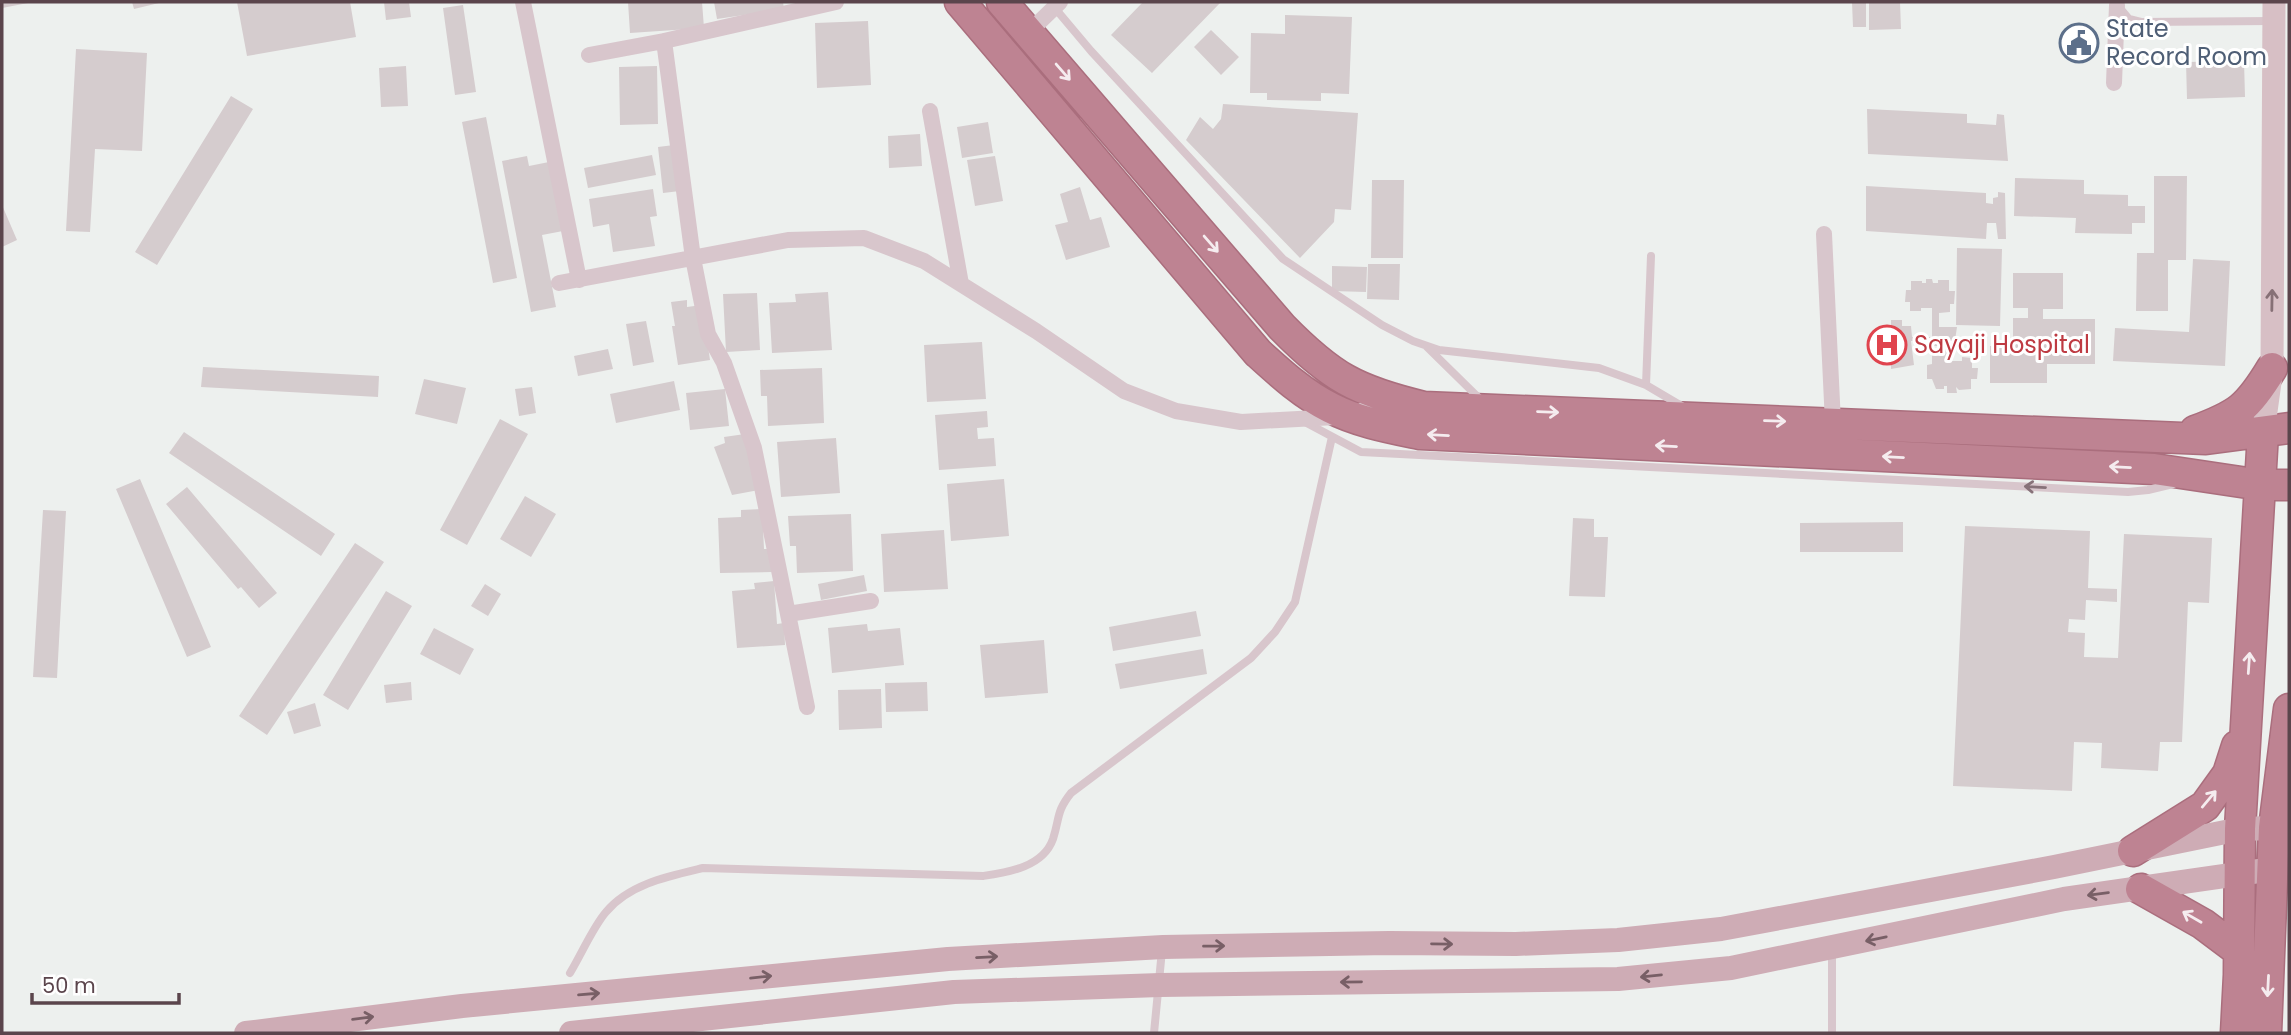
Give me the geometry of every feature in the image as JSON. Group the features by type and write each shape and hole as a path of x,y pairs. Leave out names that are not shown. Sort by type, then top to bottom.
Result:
{"highway":[{"path":"960,2 1258,353 1298,387 1332,409 1384,426 1420,434 2154,469 2275,485"},
{"path":"1002,2 1282,327 1312,357 1343,380 1384,397 1424,407 2206,439 2276,431 2275,485 2245,718 2238,872 2236,1033"},
{"path":"2164,437 2194,431 2233,415 2255,397 2272,368"},
{"path":"2133,851 2205,806 2228,774 2245,718"},
{"path":"2266,1033 2280,940 2282,828 2289,727"},
{"path":"2141,889 2203,924 2239,951"}],"main road":[{"path":"2275,11 2281,180 2272,368 2276,431"},
{"path":"246,1033 462,1006 934,960 1163,947 1516,944 1618,940 1721,929 2240,829 2282,828"},
{"path":"570,1033 954,992 1160,985 1618,979 1731,968 2064,899 2238,872 2281,868"}],"street":[{"path":"523,2 579,280"},
{"path":"589,55 836,2"},
{"path":"2114,83 2116,3"},
{"path":"1029,32 1055,4"},
{"path":"664,41 693,258 708,334 724,363 754,448 807,707"},
{"path":"930,111 961,284"},
{"path":"1824,234 1833,423"},
{"path":"559,284 788,240 864,238 924,261 1124,391 1176,411 1241,422 1354,416 1384,397"},
{"path":"788,614 871,601"}],"lane":[{"path":"2116,3 2129,19 2140,22 2275,11"},
{"path":"1055,4 1091,51 1283,259 1382,324 1413,341 1439,350 1599,368 1646,386 1703,418"},
{"path":"1646,386 1651,256"},
{"path":"1425,345 1491,410"},
{"path":"1299,419 1361,452 2128,492 2148,490 2200,477"},
{"path":"570,973 605,912 622,896 659,879 703,868 983,876 1009,872 1030,864 1044,853 1052,841 1060,807 1071,793 1251,657 1275,632 1295,602 1332,437"},
{"path":"1154,1033 1163,947"},
{"path":"1832,948 1832,1033"}],"building":[{"path":"2,2 28,2 28,3 2,8"},
{"path":"132,2 159,2 159,3 134,9"},
{"path":"237,2 350,2 356,37 247,56"},
{"path":"384,2 409,2 411,17 386,20"},
{"path":"628,2 702,2 704,28 630,33"},
{"path":"714,2 783,2 784,9 717,19"},
{"path":"1143,2 1221,2 1152,73 1111,35"},
{"path":"1852,2 1866,2 1866,27 1853,27"},
{"path":"1869,2 1900,2 1901,29 1869,30"},
{"path":"463,5 476,92 455,95 443,8"},
{"path":"1285,15 1352,17 1349,94 1321,93 1321,101 1267,100 1267,93 1250,93 1251,33 1285,34"},
{"path":"868,21 871,85 817,88 815,23"},
{"path":"1211,30 1239,57 1221,75 1194,47"},
{"path":"76,49 147,53 142,151 95,149 90,232 66,231"},
{"path":"2244,61 2245,97 2187,99 2186,62"},
{"path":"406,66 408,106 381,107 379,68"},
{"path":"657,66 658,124 620,125 619,67"},
{"path":"231,96 253,109 157,265 135,252"},
{"path":"1223,104 1358,113 1351,210 1335,209 1334,222 1300,258 1186,140 1200,117 1213,129 1221,119"},
{"path":"1867,109 1967,114 1967,123 1996,125 1997,114 2004,115 2008,161 1868,154"},
{"path":"486,117 517,278 493,283 462,122"},
{"path":"988,122 993,153 962,158 957,127"},
{"path":"920,134 922,166 889,168 888,136"},
{"path":"674,145 680,191 663,193 658,147"},
{"path":"652,155 656,175 588,188 584,168"},
{"path":"527,156 529,166 549,162 563,231 542,235 556,307 531,312 502,161"},
{"path":"995,156 1003,201 975,206 967,160"},
{"path":"2154,176 2187,176 2186,260 2168,260 2168,311 2136,311 2137,253 2154,253"},
{"path":"2015,178 2084,180 2084,194 2128,195 2128,206 2145,206 2145,223 2132,223 2132,234 2075,233 2076,218 2014,216"},
{"path":"1372,180 1404,180 1403,258 1371,258"},
{"path":"1866,186 1986,193 1986,203 1993,204 1993,198 1998,197 1998,192 2005,193 2006,239 1998,239 1996,223 1987,223 1986,239 1866,231"},
{"path":"1080,187 1090,220 1101,217 1110,247 1066,260 1055,225 1068,222 1060,194"},
{"path":"653,189 657,216 650,217 655,246 613,252 609,224 593,227 589,199"},
{"path":"2,205 17,240 2,247"},
{"path":"1957,248 2002,249 2000,326 1956,325"},
{"path":"2193,259 2230,261 2225,366 2113,361 2115,328 2189,332"},
{"path":"1368,264 1400,264 1399,300 1367,299"},
{"path":"1332,266 1367,267 1366,292 1332,291"},
{"path":"2013,273 2063,273 2063,309 2043,309 2043,319 2095,319 2095,364 2047,364 2047,383 1990,383 1990,346 2013,346 2013,318 2028,318 2028,308 2013,308"},
{"path":"1926,279 1932,279 1933,283 1949,280 1949,291 1955,291 1950,312 1939,313 1939,327 1957,327 1954,347 1950,347 1950,361 1962,361 1962,357 1972,358 1972,368 1978,368 1977,379 1971,379 1971,389 1959,390 1956,387 1957,393 1947,393 1947,386 1944,386 1944,389 1936,389 1932,379 1927,379 1927,365 1932,364 1932,355 1943,355 1943,346 1932,346 1932,342 1911,341 1914,365 1891,369 1891,364 1879,364 1879,340 1884,340 1881,329 1884,329 1884,325 1891,325 1891,320 1902,320 1902,326 1911,326 1912,337 1932,337 1932,308 1910,311 1910,302 1905,302 1906,290 1911,290 1911,281 1926,283"},
{"path":"828,292 832,350 772,353 769,303 796,302 795,294"},
{"path":"757,293 760,350 726,352 723,294"},
{"path":"687,300 687,307 702,305 710,360 678,365 671,302"},
{"path":"646,321 654,362 633,366 626,324"},
{"path":"982,342 986,399 927,402 924,345"},
{"path":"608,349 613,369 578,376 574,356"},
{"path":"203,367 379,376 378,397 201,387"},
{"path":"822,368 824,423 768,426 767,396 761,396 760,370"},
{"path":"424,379 466,388 457,424 415,414"},
{"path":"674,381 680,410 616,423 610,394"},
{"path":"532,387 536,413 519,416 515,389"},
{"path":"725,389 729,426 690,430 686,393"},
{"path":"987,411 988,427 977,428 978,439 994,438 996,466 939,470 935,415"},
{"path":"500,419 528,434 467,545 440,530"},
{"path":"184,432 335,534 321,556 169,453"},
{"path":"745,434 759,490 732,495 714,447 725,443 724,437"},
{"path":"836,438 840,493 781,497 777,442"},
{"path":"140,479 211,647 187,657 116,489"},
{"path":"1004,479 1009,536 951,541 947,484"},
{"path":"187,487 277,593 259,608 241,587 238,589 166,504"},
{"path":"525,496 556,514 531,557 500,539"},
{"path":"762,509 764,549 771,549 772,572 720,573 718,518 741,517 741,510"},
{"path":"43,510 66,511 57,678 33,677"},
{"path":"851,514 853,571 797,573 796,546 790,546 788,516"},
{"path":"1573,518 1594,519 1594,537 1608,537 1605,597 1569,596"},
{"path":"1903,522 1903,552 1800,552 1800,523"},
{"path":"1965,526 2090,531 2088,588 2117,589 2117,602 2086,600 2085,620 2069,619 2068,632 2085,633 2084,657 2118,658 2124,534 2212,538 2209,603 2188,602 2182,742 2160,742 2158,771 2101,768 2102,743 2074,742 2072,791 1953,786"},
{"path":"944,530 948,589 884,592 881,534"},
{"path":"355,543 384,562 267,735 239,716"},
{"path":"864,575 867,591 821,600 818,584"},
{"path":"774,581 777,624 784,623 785,645 737,648 732,591 755,589 754,583"},
{"path":"485,584 501,594 488,616 471,606"},
{"path":"386,591 412,606 348,710 323,695"},
{"path":"1196,611 1201,636 1113,651 1109,627"},
{"path":"867,624 868,631 900,628 904,665 832,673 828,628"},
{"path":"434,628 474,649 460,675 420,654"},
{"path":"1044,640 1048,693 985,698 980,645"},
{"path":"1203,649 1207,674 1120,689 1115,664"},
{"path":"411,682 412,700 386,703 384,685"},
{"path":"927,682 928,711 886,712 885,683"},
{"path":"881,689 882,728 839,730 838,690"},
{"path":"315,703 321,726 294,734 287,712"}],"place":[{"name":"State Record Room","path":"2079,43"},
{"name":"Sayaji Hospital","path":"1887,345"}]}
